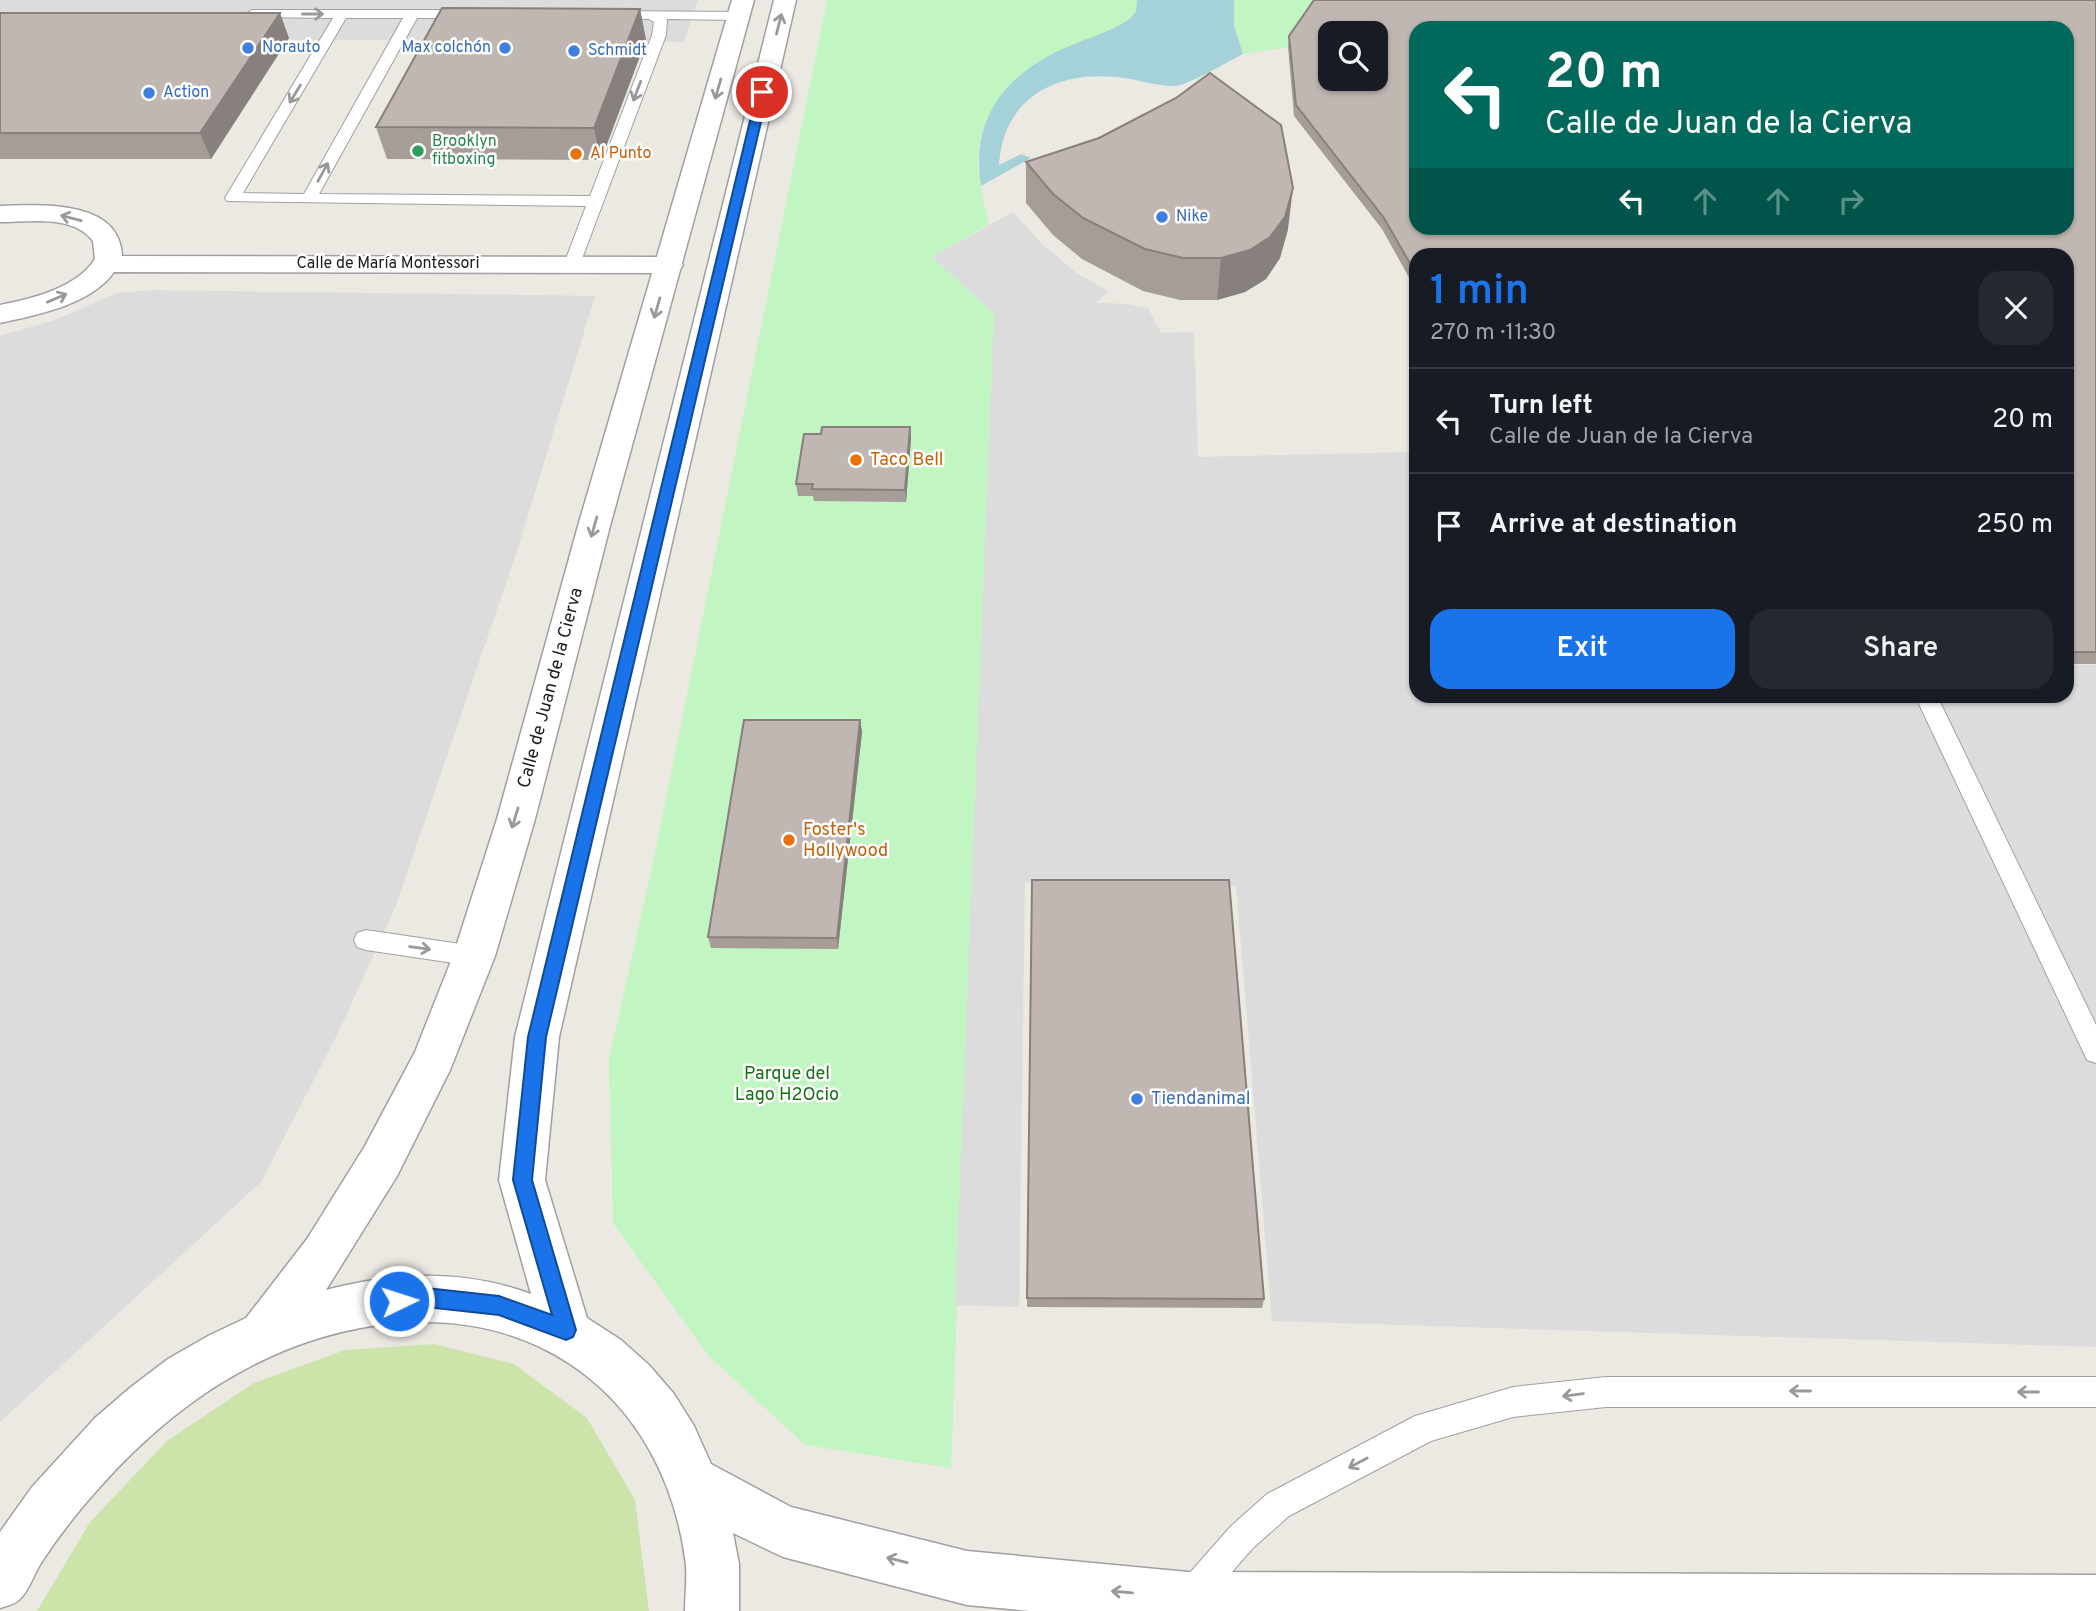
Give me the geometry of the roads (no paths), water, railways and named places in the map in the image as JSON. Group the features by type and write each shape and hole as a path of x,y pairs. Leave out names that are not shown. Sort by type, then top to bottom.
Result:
{"street":[{"path":"566,1330 522,1180 537,1037 785,0"},
{"name":"Calle de Juan de la Cierva","path":"264,1334 324,1255 381,1161 435,1057 474,956 516,819 594,526 741,8"},
{"path":"0,214 54,214 91,224 104,236 109,248 106,264 88,282 62,296 30,308 0,314"},
{"name":"Calle de María Montessori","path":"106,264 669,265"},
{"path":"0,1581 21,1544 73,1476 133,1417 197,1370 264,1334 346,1307 426,1298 499,1305 566,1330 619,1368 662,1419 694,1483 712,1560 712,1611"},
{"path":"694,1483 783,1531 967,1578 1188,1599 2096,1602"}],"lane":[{"path":"591,15 652,15 741,8"},
{"path":"242,14 489,14"},
{"path":"342,14 233,198 594,201"},
{"path":"309,199 412,14"},
{"path":"572,264 659,35 661,21 652,15"},
{"path":"1930,704 2096,1052"},
{"path":"366,940 474,956"},
{"path":"1188,1599 1242,1537 1279,1505 1426,1427 1513,1402 1606,1392 2096,1392"}],"water":[{"path":"1137,0 1234,0 1234,26 1243,54 1198,78 1175,86 1093,76 1053,85 1036,94 1021,107 1010,123 999,165 1021,154 1031,158 981,186 981,142 986,123 1005,90 1036,63 1130,19 1136,11"}],"place":[{"name":"Norauto","path":"248,48"},
{"name":"Max colchón","path":"505,48"},
{"name":"Schmidt","path":"574,51"},
{"name":"Action","path":"149,93"},
{"name":"Brooklyn fitboxing","path":"418,151"},
{"name":"Al Punto","path":"576,154"},
{"name":"Nike","path":"1162,217"},
{"name":"Taco Bell","path":"856,460"},
{"name":"Foster's Hollywood","path":"789,840"},
{"name":"Tiendanimal","path":"1137,1099"}],"park label":[{"name":"Parque del Lago H2Ocio","path":"787,1084"}]}
